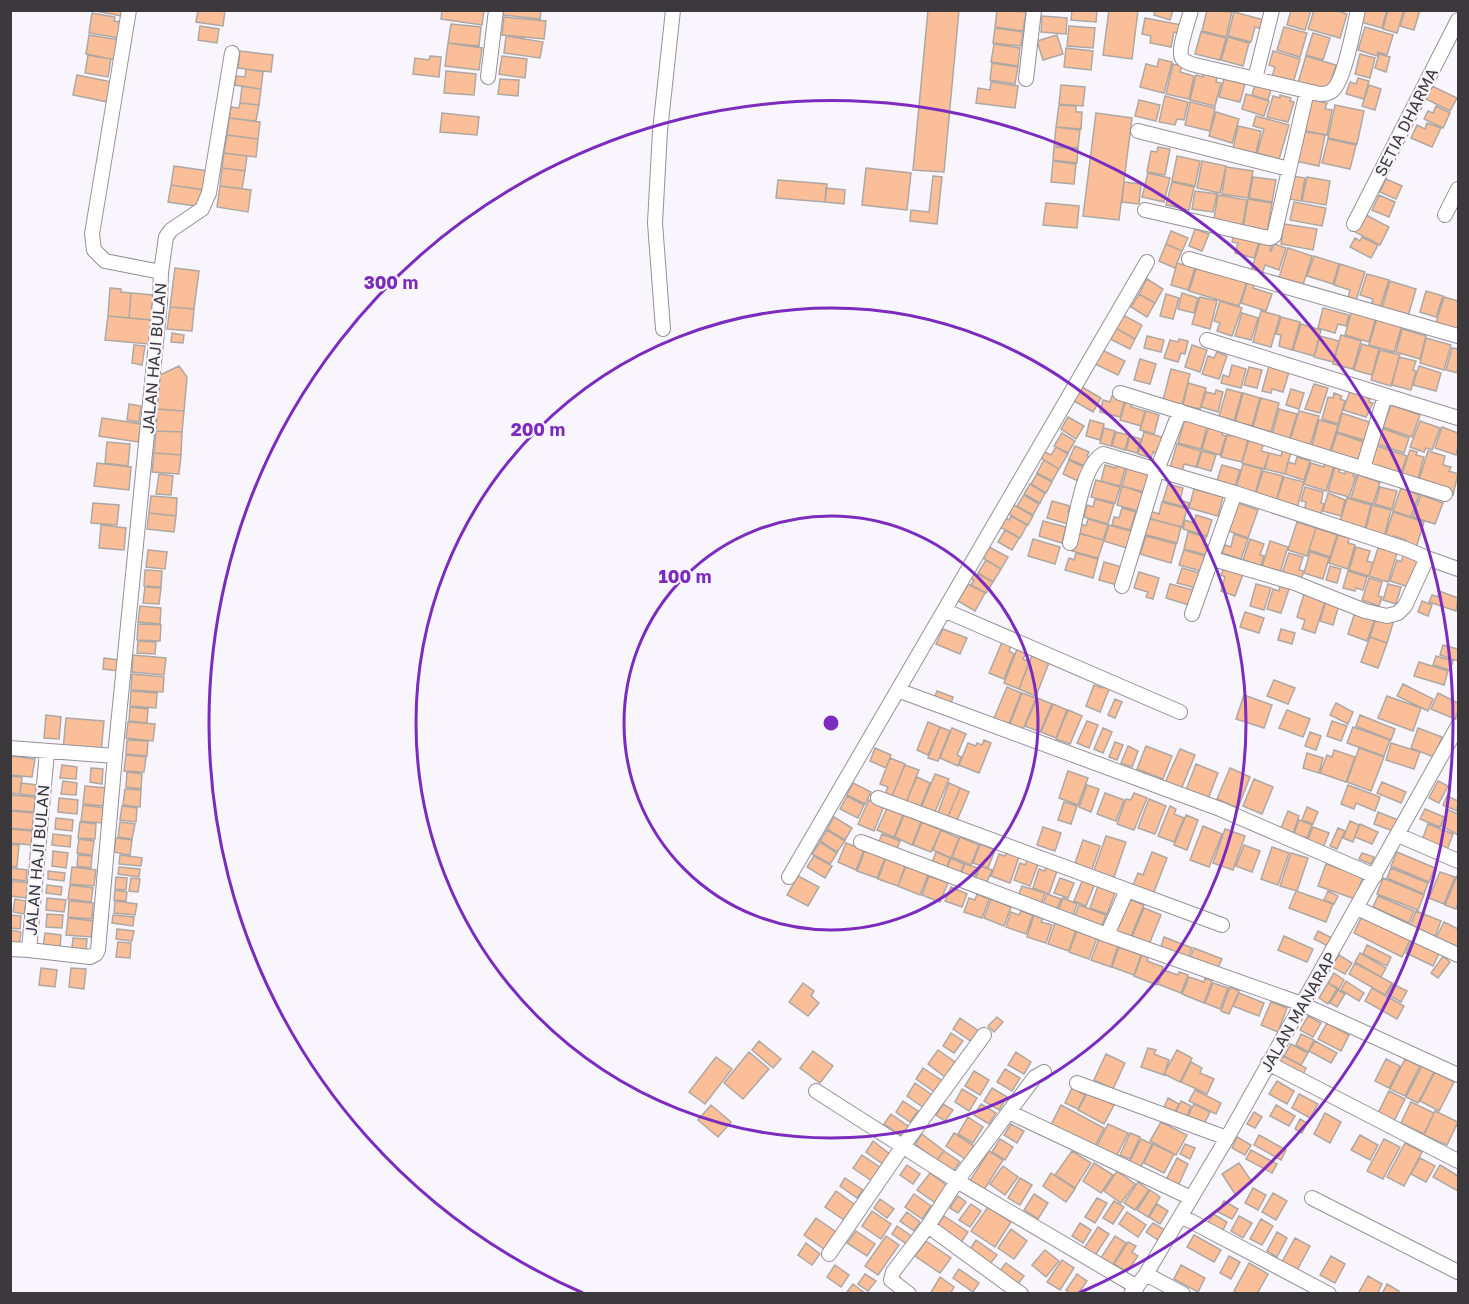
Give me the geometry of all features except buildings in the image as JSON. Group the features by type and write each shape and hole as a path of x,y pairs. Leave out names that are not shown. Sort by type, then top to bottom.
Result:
{"street":[{"name":"JALAN HAJI BULAN","path":"47,752 29,950 90,957 98,950 160,302 161,272 105,261 94,250 92,234 129,10"},
{"path":"488,77 496,10"},
{"path":"663,329 655,223 660,131 673,10"},
{"path":"1026,79 1034,10"},
{"path":"1191,10 1181,49 1181,56 1184,60 1195,65 1307,92 1328,94 1338,85 1358,10"},
{"path":"1255,79 1272,10"},
{"name":"SETIA DHARMA","path":"1354,224 1458,20"},
{"path":"161,272 166,237 171,230 202,209 209,193 232,53"},
{"path":"1145,210 1270,238 1274,236 1307,92"},
{"path":"1138,131 1289,169"},
{"path":"1445,215 1458,189"},
{"path":"1189,260 1458,336"},
{"path":"789,877 900,691 1147,262"},
{"path":"1207,340 1458,418"},
{"path":"1120,393 1445,494"},
{"path":"1363,468 1385,396"},
{"path":"1122,586 1157,470 1180,411"},
{"path":"1070,543 1086,477 1097,457 1102,454 1236,493 1406,549 1458,569"},
{"path":"1192,614 1236,493"},
{"path":"1213,559 1294,583 1365,610 1388,616 1398,613 1405,606 1427,558"},
{"path":"946,611 1180,712"},
{"path":"900,691 1220,809 1375,876"},
{"name":"JALAN MANARAP","path":"1134,1290 1146,1274 1227,1138 1458,726"},
{"path":"10,748 115,756"},
{"path":"878,798 1222,925"},
{"path":"1398,835 1458,861"},
{"path":"861,842 1107,935 1302,1005 1458,1075"},
{"path":"1107,935 1127,890"},
{"path":"1357,908 1458,955"},
{"path":"10,949 29,950"},
{"path":"829,1254 903,1146 984,1035"},
{"path":"1268,1063 1458,1161"},
{"path":"909,1293 895,1285 891,1276 928,1226 957,1181 1035,1077 1044,1072"},
{"path":"1077,1083 1227,1138"},
{"path":"816,1091 1134,1290"},
{"path":"1009,1112 1191,1198"},
{"path":"1312,1198 1458,1272"},
{"path":"1181,1216 1329,1293"},
{"path":"928,1226 1021,1293"},
{"path":"1146,1274 1183,1293"}]}
